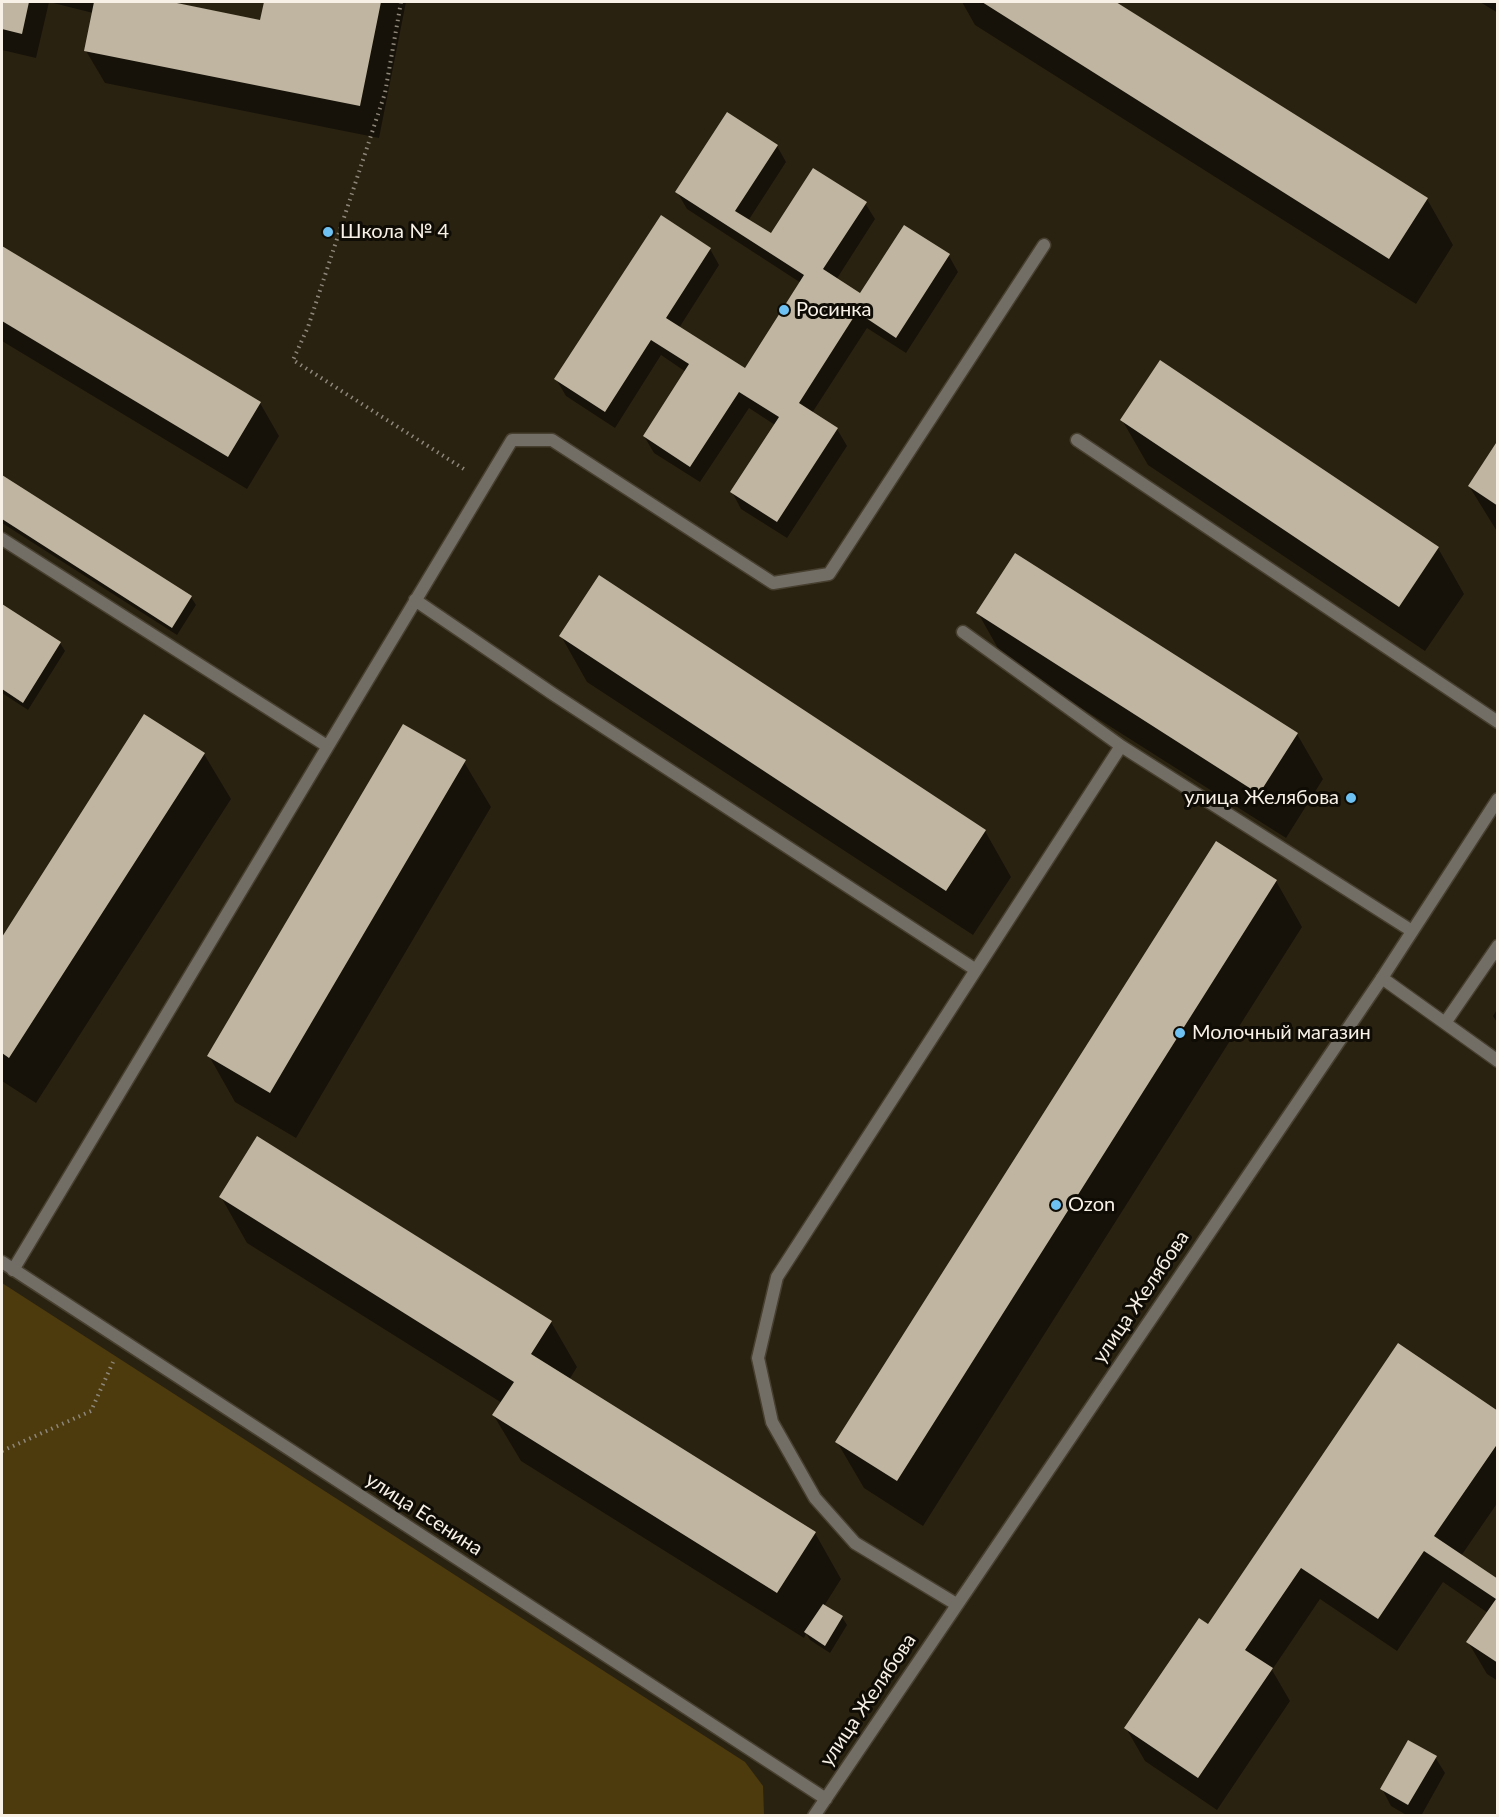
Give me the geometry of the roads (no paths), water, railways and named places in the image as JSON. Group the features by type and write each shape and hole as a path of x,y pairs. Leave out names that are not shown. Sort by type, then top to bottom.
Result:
{"street":[{"path":"13,1270 512,440 552,440 773,583 829,574 1044,245"},
{"path":"1077,440 1497,722"},
{"path":"2,539 327,746"},
{"path":"415,600 553,694 976,970"},
{"path":"963,632 1121,746 1413,931"},
{"path":"956,1604 855,1543 815,1498 772,1422 758,1358 777,1277 1121,746"},
{"name":"улица Желябова","path":"814,1815 1382,978 1497,799"},
{"path":"1445,1023 1497,946"},
{"path":"1382,978 1497,1061"},
{"name":"улица Есенина","path":"2,1262 826,1799"}],"place":[{"name":"Школа № 4","path":"328,232"},
{"name":"Росинка","path":"784,310"},
{"name":"улица Желябова","path":"1351,798"},
{"name":"Молочный магазин","path":"1180,1033"},
{"name":"Ozon","path":"1056,1205"}]}
